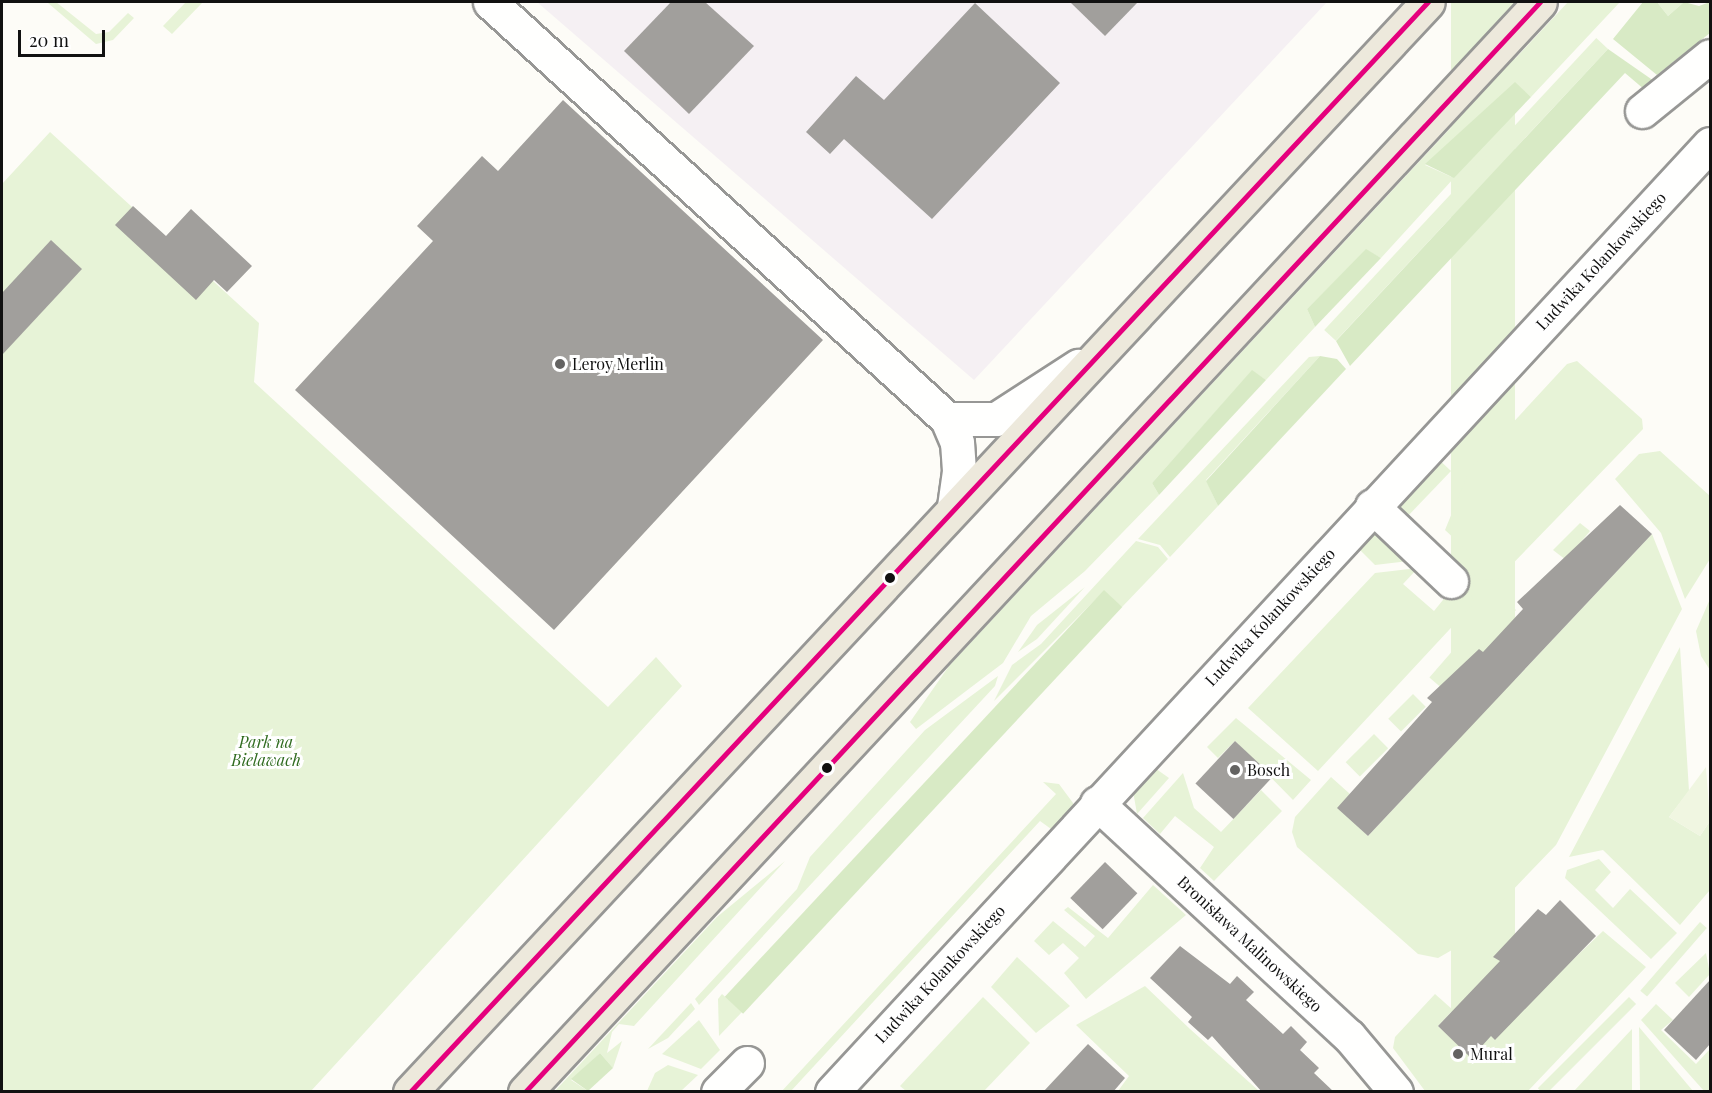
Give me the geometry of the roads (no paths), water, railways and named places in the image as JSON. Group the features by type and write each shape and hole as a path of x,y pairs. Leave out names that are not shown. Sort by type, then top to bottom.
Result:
{"main road":[{"path":"410,1092 1428,2"},
{"path":"525,1092 1540,2"}],"street":[{"path":"490,2 947,418 957,442 959,471 954,508"},
{"path":"1642,111 1710,56"},
{"name":"Ludwika Kolankowskiego","path":"832,1092 1372,506 1710,144"},
{"path":"947,418 996,419 1102,350"},
{"path":"1372,506 1451,581"},
{"name":"Bronisława Malinowskiego","path":"1097,803 1349,1036 1396,1092"},
{"path":"718,1092 747,1063"}],"place":[{"name":"Leroy Merlin","path":"560,364"},
{"name":"Bosch","path":"1235,770"},
{"name":"Mural","path":"1458,1054"}],"park label":[{"name":"Park na Bielawach","path":"266,751"}]}
